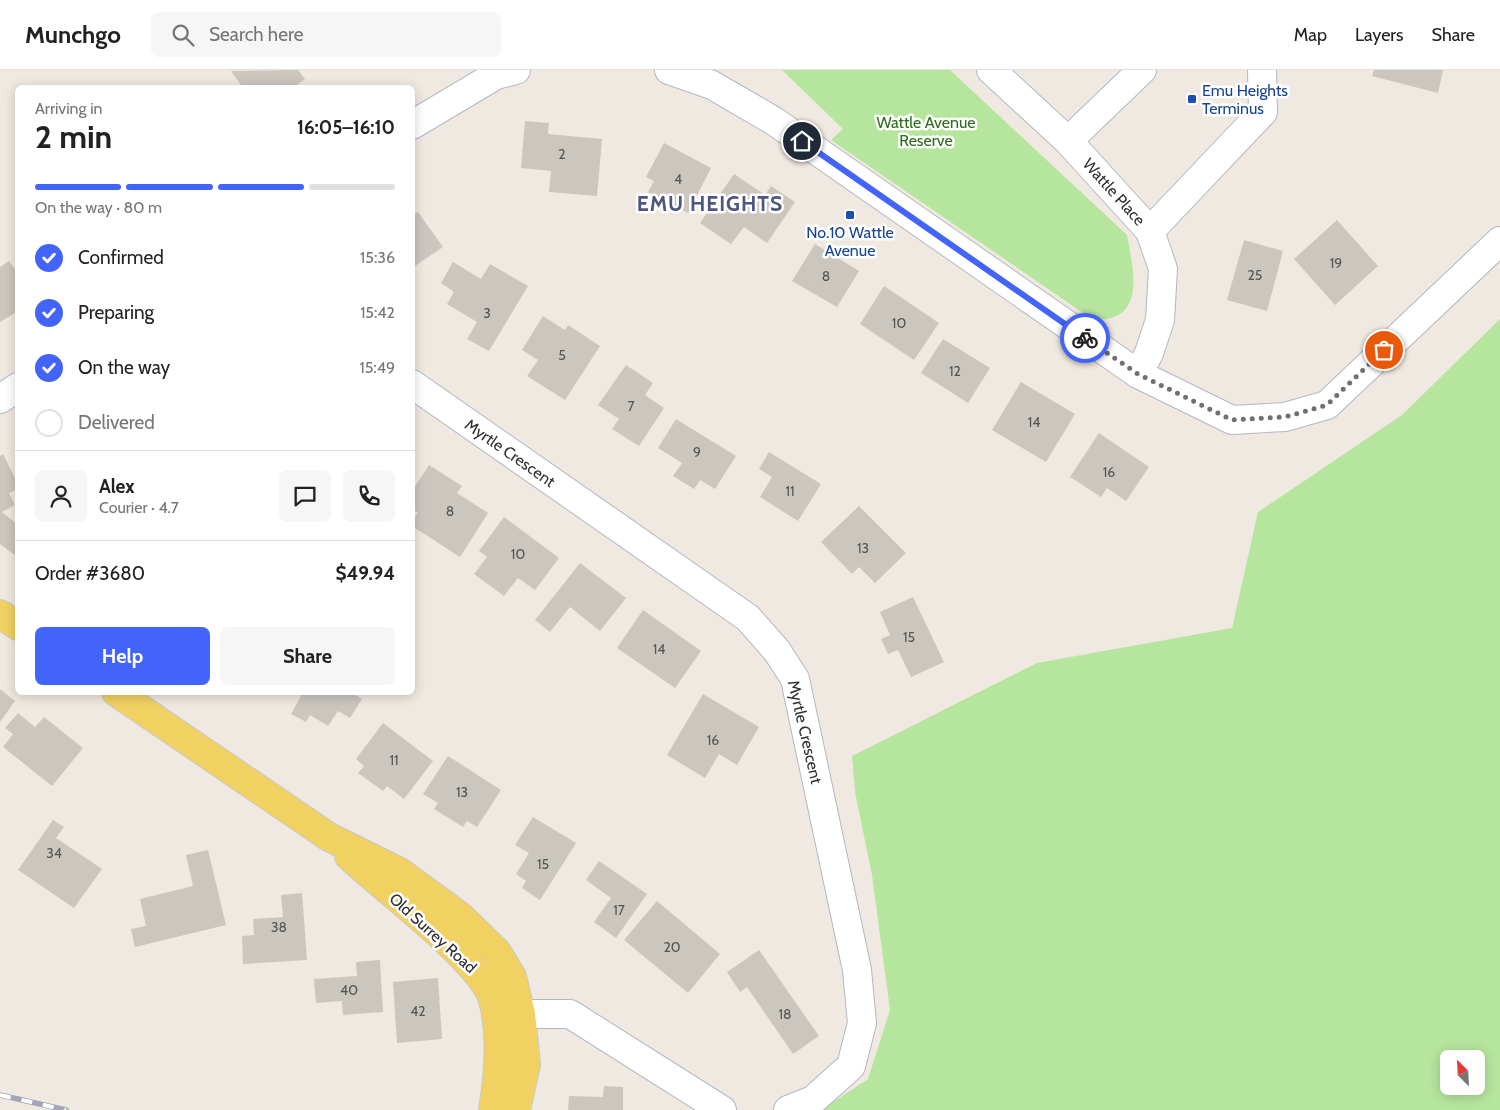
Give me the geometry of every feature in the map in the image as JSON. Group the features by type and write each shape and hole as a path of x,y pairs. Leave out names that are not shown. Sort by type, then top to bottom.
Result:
{"main road":[{"path":"0,614 15,624"},
{"name":"Old Surrey Road","path":"120,695 329,837 400,872 460,916 497,952 512,976 521,1014 526,1064 516,1110"},
{"name":"Old Surrey Road","path":"329,837 375,881 447,942 479,975 493,999 498,1034 499,1074 493,1110"}],"street":[{"path":"415,123 496,75 516,70"},
{"path":"669,70 712,85 774,121 1138,374 1232,420 1285,417 1327,405 1500,240"},
{"name":"Wattle Place","path":"991,70 1068,141 1150,231 1163,269 1160,320 1149,353 1138,374"},
{"path":"1068,141 1142,70"},
{"path":"1150,231 1263,112 1262,70"},
{"name":"Myrtle Crescent","path":"415,386 748,618 777,651 795,679 857,970 862,1023 851,1066 813,1100 788,1110"},
{"path":"0,399 15,389"},
{"path":"521,1014 570,1014 722,1110"}],"green space":[{"name":"Wattle Avenue Reserve","path":"782,70 950,70 1127,235 1133,269 1132,293 1129,304 1122,312 1112,318 1092,319 831,140 843,129"},
{"path":"1500,319 1500,1110 821,1110 868,1079 890,1010 872,875 855,792 852,756 1037,663 1232,628 1258,512 1402,415"}],"building":[{"path":"298,70 305,79 297,85 241,85 231,71"},
{"path":"1374,70 1443,70 1438,93 1372,76"},
{"path":"525,121 549,123 548,134 602,139 597,196 549,192 551,171 521,168"},
{"path":"664,143 711,168 688,213 648,192 654,181 646,177"},
{"path":"734,174 765,195 771,186 795,202 767,243 744,227 731,244 700,223"},
{"path":"418,212 443,247 415,266 415,214"},
{"path":"1337,220 1378,266 1335,305 1294,259"},
{"path":"1244,240 1283,251 1267,311 1227,300"},
{"path":"815,244 859,271 837,307 792,281"},
{"path":"9,261 15,270 15,313 0,322 0,267"},
{"path":"453,262 481,279 490,264 528,286 489,351 467,339 477,322 447,304 454,292 441,283"},
{"path":"884,286 939,323 914,360 860,324"},
{"path":"543,316 565,330 568,325 600,346 565,400 527,376 538,360 522,350"},
{"path":"943,339 990,368 968,403 921,373"},
{"path":"626,365 653,383 645,395 664,408 639,446 612,429 619,419 598,405"},
{"path":"1021,382 1075,414 1046,462 992,430"},
{"path":"676,419 736,456 715,489 700,480 694,489 673,476 682,463 658,448"},
{"path":"1099,433 1149,467 1126,501 1107,488 1101,497 1070,477"},
{"path":"769,452 821,484 798,521 760,497 772,477 759,469"},
{"path":"3,454 15,478 15,490 9,493 15,505 2,512 15,523 15,555 0,544 0,456"},
{"path":"429,465 462,486 457,493 488,513 460,557 415,528 415,517 418,513 415,511 415,486"},
{"path":"859,506 906,553 875,583 859,567 852,574 821,542"},
{"path":"504,517 559,558 535,590 518,578 504,596 474,574 487,557 479,551"},
{"path":"580,563 626,598 600,631 570,607 550,632 535,620"},
{"path":"913,597 944,662 911,677 898,650 888,654 881,639 890,635 880,612"},
{"path":"643,610 701,651 675,688 617,648"},
{"path":"0,689 15,701 0,722"},
{"path":"703,694 759,727 737,765 719,754 705,778 667,755"},
{"path":"301,695 356,695 362,699 350,718 338,711 328,726 310,715 306,722 291,714"},
{"path":"18,713 35,727 44,717 83,748 52,786 3,747 13,734 5,728"},
{"path":"383,723 433,761 404,799 387,786 383,791 358,773 364,766 356,759"},
{"path":"448,756 501,790 477,827 467,821 463,827 434,809 438,803 423,794"},
{"path":"533,817 576,843 540,900 522,888 526,881 516,874 529,853 515,845"},
{"path":"53,820 64,827 56,838 102,869 74,908 18,870"},
{"path":"208,850 226,925 135,947 131,929 146,926 140,899 193,886 186,855"},
{"path":"599,861 647,894 616,938 594,922 611,898 586,880"},
{"path":"302,893 307,960 243,964 242,936 254,935 253,919 283,917 281,895"},
{"path":"657,901 720,954 688,993 624,940"},
{"path":"759,950 819,1036 793,1054 747,987 740,992 727,972"},
{"path":"380,960 383,1012 343,1015 342,1001 316,1003 314,979 357,976 356,962"},
{"path":"438,978 442,1039 397,1043 393,982"},
{"path":"604,1086 623,1087 623,1110 568,1110 569,1096 603,1097"}],"railway":[{"path":"0,1095 66,1110"}],"way so far":[{"path":"1085,338 1138,374 1232,420 1285,417 1327,405 1384,350"}],"place":[{"name":"Emu Heights Terminus","path":"1192,99"},
{"name":"No.10 Wattle Avenue","path":"850,215"}],"district":[{"name":"EMU HEIGHTS","path":"710,203"}],"route":[{"path":"802,141 1085,338"}]}
